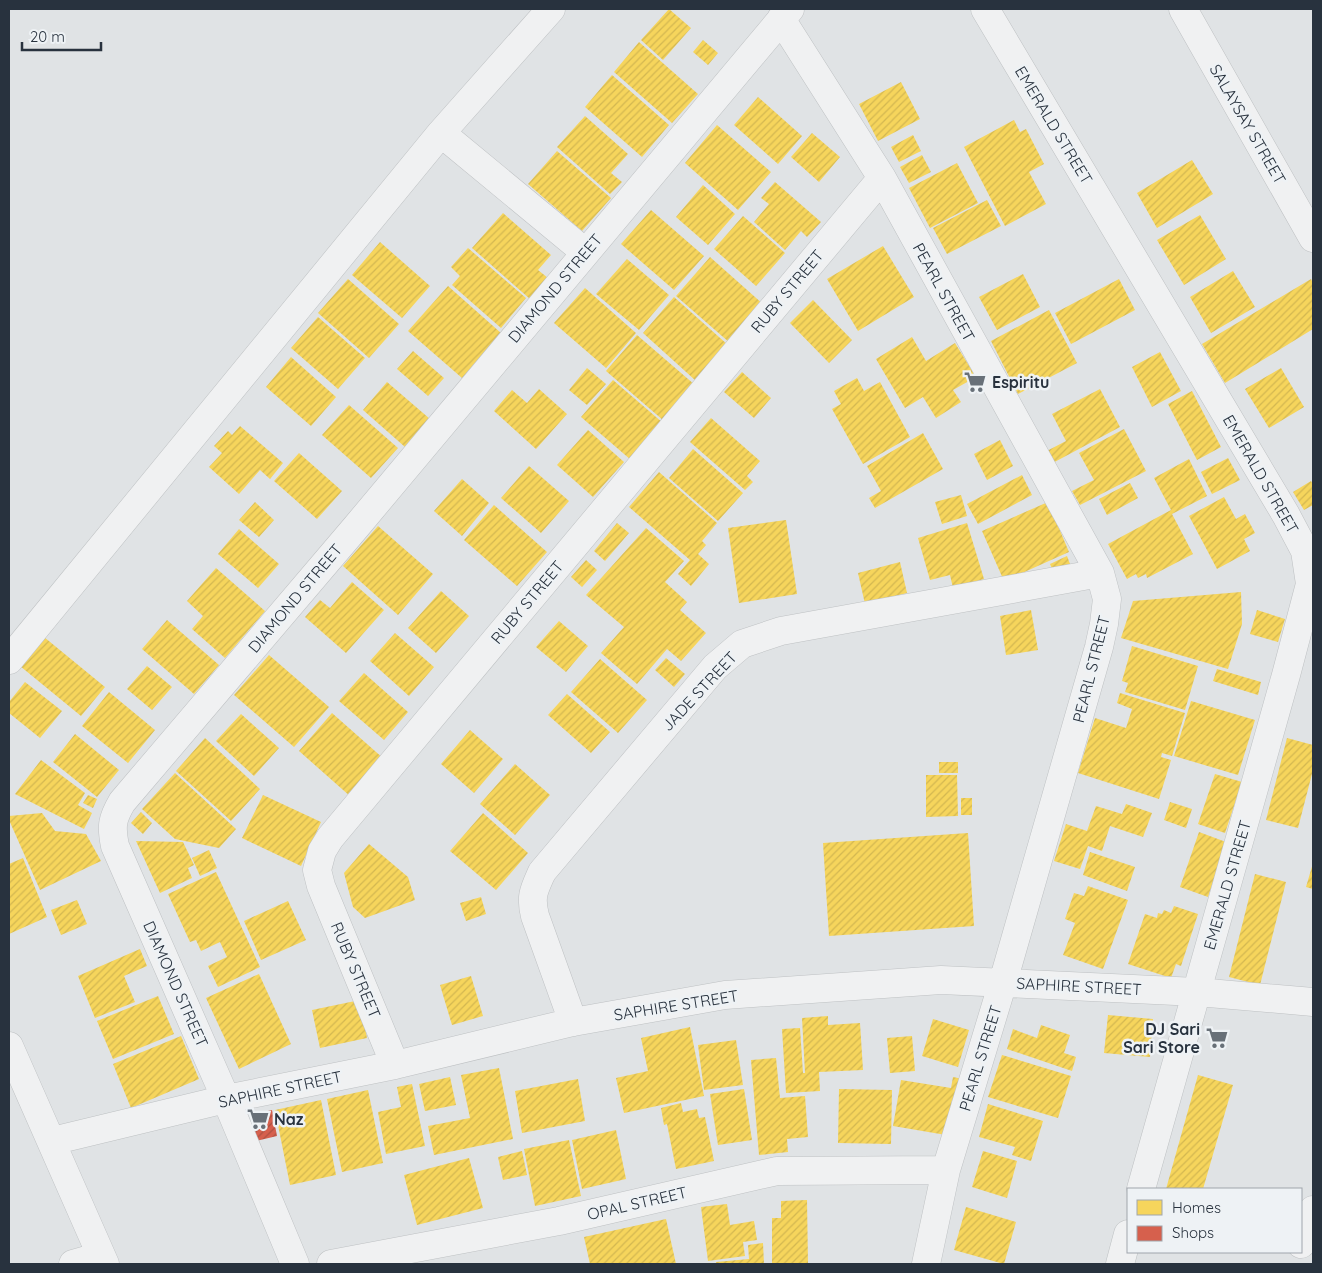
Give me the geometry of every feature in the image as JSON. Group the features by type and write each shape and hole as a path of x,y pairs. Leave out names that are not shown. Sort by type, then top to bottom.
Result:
{"street":[{"path":"9,660 441,133 551,9"},
{"name":"EMERALD STREET","path":"985,9 1286,515 1305,552 1310,584 1141,1188"},
{"name":"SALAYSAY STREET","path":"1183,9 1313,238"},
{"name":"PEARL STREET","path":"785,14 882,178 1100,573 1107,599 1104,624 1096,657 1003,982 946,1170 926,1264"},
{"name":"DIAMOND STREET","path":"295,1264 226,1099 114,846 112,831 114,815 122,802 356,527 785,14"},
{"path":"441,133 586,252"},
{"name":"RUBY STREET","path":"395,1065 321,886 317,870 322,851 330,838 882,178"},
{"name":"JADE STREET","path":"573,1022 534,916 532,902 535,887 542,872 715,668 742,644 781,631 1100,573"},
{"name":"SAPHIRE STREET","path":"52,1141 226,1099 395,1065 573,1022 725,995 941,980 1197,992 1313,1002"},
{"path":"9,1046 103,1260 73,1264"},
{"name":"OPAL STREET","path":"331,1264 559,1221 777,1171 946,1170"},
{"path":"1302,1241 1313,1210"},
{"path":"1120,1264 1127,1238"}],"building: Homes":[{"path":"669,9 691,28 663,60 641,40"},
{"path":"703,40 718,53 708,65 693,52"},
{"path":"639,42 698,94 672,123 614,72"},
{"path":"612,75 669,125 642,157 585,107"},
{"path":"901,82 920,119 878,141 859,104"},
{"path":"758,97 802,136 778,164 734,125"},
{"path":"585,116 628,154 611,173 622,182 610,194 557,147"},
{"path":"1014,120 1020,132 1026,129 1044,164 1029,172 1046,204 1005,226 964,147"},
{"path":"717,125 771,172 738,210 685,163"},
{"path":"812,133 840,157 819,182 791,157"},
{"path":"913,135 921,151 899,162 891,147"},
{"path":"557,151 611,198 582,231 528,184"},
{"path":"922,155 931,172 909,183 900,167"},
{"path":"1192,160 1213,194 1157,228 1137,193"},
{"path":"957,163 978,203 930,228 909,188"},
{"path":"775,182 821,222 807,237 801,231 785,250 754,222 769,204 761,198"},
{"path":"703,185 735,214 708,245 676,217"},
{"path":"987,200 1001,226 947,254 933,228"},
{"path":"651,210 704,256 674,290 621,244"},
{"path":"503,213 551,255 538,270 548,278 530,299 472,248"},
{"path":"1200,215 1226,259 1184,285 1157,240"},
{"path":"743,216 785,253 756,286 714,249"},
{"path":"380,242 430,286 402,318 352,275"},
{"path":"883,246 914,297 858,331 827,279"},
{"path":"468,248 526,298 501,328 452,285 460,276 451,267"},
{"path":"710,257 764,305 730,343 676,296"},
{"path":"627,259 669,295 639,330 596,294"},
{"path":"1233,271 1255,307 1211,333 1190,297"},
{"path":"1023,274 1040,307 997,330 979,297"},
{"path":"348,279 399,324 369,358 318,313"},
{"path":"1119,279 1135,310 1071,344 1055,313"},
{"path":"1311,279 1313,283 1313,329 1225,383 1202,344"},
{"path":"448,286 501,333 462,378 408,331"},
{"path":"585,288 636,333 606,368 554,323"},
{"path":"674,297 728,345 696,381 643,333"},
{"path":"813,300 852,340 829,363 790,323"},
{"path":"1049,310 1077,363 1018,394 991,341"},
{"path":"318,317 365,358 338,389 291,348"},
{"path":"637,335 695,385 664,421 606,371"},
{"path":"912,337 926,361 955,343 976,377 953,390 961,402 936,418 923,397 905,408 876,359"},
{"path":"413,351 444,378 428,396 397,369"},
{"path":"1160,352 1181,391 1152,407 1132,367"},
{"path":"291,357 336,397 311,426 266,387"},
{"path":"587,368 606,384 587,405 569,390"},
{"path":"1281,368 1304,407 1269,428 1245,389"},
{"path":"742,372 771,398 754,418 724,392"},
{"path":"857,378 864,391 880,382 910,437 863,464 832,409 841,404 834,391"},
{"path":"613,380 663,423 631,460 581,417"},
{"path":"387,382 430,419 405,447 363,410"},
{"path":"539,389 567,414 536,449 494,411 512,390 527,403"},
{"path":"1100,389 1120,427 1049,465 1043,453 1066,441 1052,414"},
{"path":"1192,391 1221,447 1197,460 1168,404"},
{"path":"349,405 398,448 371,478 322,435"},
{"path":"711,418 760,461 747,476 753,482 745,490 690,442"},
{"path":"240,426 283,463 270,479 260,470 239,494 209,467 222,453 214,446 228,431 232,435"},
{"path":"1124,429 1146,471 1080,505 1072,491 1094,480 1079,453"},
{"path":"588,430 624,462 593,497 557,465"},
{"path":"923,433 943,469 875,508 869,498 881,491 867,466"},
{"path":"1000,440 1013,466 987,480 974,454"},
{"path":"693,449 743,493 718,521 669,478"},
{"path":"299,453 342,491 317,519 274,481"},
{"path":"1228,458 1240,480 1212,494 1201,472"},
{"path":"1189,459 1207,496 1172,514 1193,554 1147,578 1146,574 1138,578 1136,574 1127,579 1108,544 1171,510 1154,478"},
{"path":"529,466 569,501 541,533 501,498"},
{"path":"659,472 717,523 702,541 706,545 698,554 709,564 691,586 678,574 690,560 629,507"},
{"path":"1022,475 1032,495 978,524 967,504"},
{"path":"462,479 489,503 462,536 434,511"},
{"path":"1311,481 1313,484 1313,505 1304,510 1293,492"},
{"path":"1130,483 1138,498 1107,515 1099,499"},
{"path":"961,495 967,516 942,524 935,502"},
{"path":"1224,497 1236,519 1245,514 1255,533 1244,539 1250,551 1217,569 1189,516"},
{"path":"255,502 274,520 259,537 239,520"},
{"path":"1048,502 1069,552 1004,581 982,531"},
{"path":"494,505 547,552 517,586 464,540"},
{"path":"786,520 797,594 739,603 728,528"},
{"path":"617,523 629,533 605,561 594,551"},
{"path":"967,523 984,579 953,588 950,575 930,580 918,538"},
{"path":"378,526 433,574 398,615 343,566"},
{"path":"646,528 684,561 665,582 687,602 680,610 706,633 681,661 667,649 637,684 601,653 624,627 586,595"},
{"path":"239,529 279,564 258,588 218,554"},
{"path":"1067,556 1072,569 1055,576 1050,564"},
{"path":"586,560 597,570 582,587 571,577"},
{"path":"900,562 907,593 865,604 858,573"},
{"path":"216,568 265,611 225,658 192,629 203,616 187,601"},
{"path":"352,582 384,610 346,653 305,617 320,600 330,608"},
{"path":"441,591 469,616 436,653 408,628"},
{"path":"1241,592 1242,624 1228,669 1121,638 1133,601"},
{"path":"1031,610 1038,650 1006,655 1000,616"},
{"path":"1257,610 1285,619 1278,642 1250,634"},
{"path":"167,620 219,665 194,694 142,649"},
{"path":"559,621 588,646 566,672 536,647"},
{"path":"395,633 434,667 409,696 370,661"},
{"path":"44,637 105,687 81,716 20,666"},
{"path":"1132,646 1198,666 1185,710 1125,692 1128,683 1122,681"},
{"path":"269,655 329,707 294,747 234,695"},
{"path":"666,658 685,674 674,687 655,670"},
{"path":"600,659 647,700 618,733 571,692"},
{"path":"147,666 172,687 152,710 127,689"},
{"path":"1217,669 1261,682 1258,695 1213,681"},
{"path":"364,673 408,712 384,740 339,701"},
{"path":"25,682 62,711 40,738 9,713 9,702"},
{"path":"109,692 155,730 128,763 82,726"},
{"path":"1120,693 1185,713 1172,756 1162,753 1161,757 1171,760 1159,799 1078,773 1095,718 1126,728 1132,709 1117,703"},
{"path":"567,694 610,732 591,753 548,715"},
{"path":"1191,701 1255,720 1238,775 1174,756"},
{"path":"332,713 384,759 351,797 299,751"},
{"path":"241,714 279,748 254,776 216,741"},
{"path":"470,730 503,759 474,793 441,764"},
{"path":"75,734 119,770 97,797 53,762"},
{"path":"205,738 260,789 231,821 176,771"},
{"path":"1287,738 1313,745 1313,770 1298,828 1266,820"},
{"path":"41,760 85,793 78,805 92,813 84,829 15,794"},
{"path":"939,762 958,762 958,773 939,773"},
{"path":"515,764 550,795 515,835 480,804"},
{"path":"175,773 236,829 219,848 175,839 142,809"},
{"path":"1215,774 1242,782 1225,833 1198,824"},
{"path":"926,775 957,775 958,816 926,817"},
{"path":"88,795 97,799 93,808 83,803"},
{"path":"263,795 321,822 301,866 242,838"},
{"path":"961,798 972,798 972,815 961,815"},
{"path":"1170,802 1192,809 1186,828 1164,820"},
{"path":"1126,804 1152,813 1143,837 1110,826 1102,851 1088,846 1080,869 1054,861 1066,824 1087,831 1096,806 1122,814"},
{"path":"141,812 152,823 143,834 131,823"},
{"path":"42,813 55,831 86,834 101,861 40,890 9,820 9,816"},
{"path":"483,813 528,853 496,890 450,851"},
{"path":"1199,832 1226,842 1208,897 1180,887"},
{"path":"968,833 974,926 829,936 823,843"},
{"path":"136,841 183,842 194,865 188,868 192,878 160,893"},
{"path":"369,844 408,877 415,900 365,918 353,907 344,873"},
{"path":"209,850 217,868 200,876 192,858"},
{"path":"1090,852 1135,867 1127,891 1083,875"},
{"path":"23,858 47,917 9,934 9,864"},
{"path":"1313,863 1313,889 1306,887"},
{"path":"216,872 260,967 218,987 208,966 227,957 220,942 201,951 196,940 190,942 168,894"},
{"path":"1255,874 1286,882 1260,985 1229,977"},
{"path":"1088,886 1128,900 1103,969 1063,955 1075,923 1065,919 1074,893 1084,896"},
{"path":"481,897 486,914 466,921 460,903"},
{"path":"77,900 87,924 61,935 51,910"},
{"path":"288,901 306,940 261,960 244,921"},
{"path":"1174,906 1198,914 1181,966 1176,964 1171,978 1128,964 1145,914 1157,918 1158,913 1162,914 1164,910 1171,913"},
{"path":"140,949 147,966 124,976 135,1002 95,1018 78,976"},
{"path":"259,974 291,1044 239,1069 206,998"},
{"path":"471,976 483,1016 452,1025 440,985"},
{"path":"158,996 174,1034 113,1059 97,1021"},
{"path":"360,1000 367,1038 320,1048 312,1010"},
{"path":"1108,1015 1153,1019 1150,1057 1104,1053"},
{"path":"828,1016 828,1025 860,1023 863,1070 819,1072 820,1091 786,1093 782,1029 800,1028 803,1073 805,1073 802,1018"},
{"path":"933,1019 969,1030 958,1067 922,1056"},
{"path":"1041,1025 1070,1035 1064,1053 1076,1057 1072,1071 1007,1049 1013,1029 1037,1038"},
{"path":"690,1027 704,1096 624,1113 616,1078 648,1071 641,1038"},
{"path":"181,1036 199,1079 131,1108 113,1064"},
{"path":"912,1036 915,1071 890,1073 887,1038"},
{"path":"736,1040 743,1085 704,1090 698,1045"},
{"path":"1002,1055 1071,1076 1058,1118 988,1097"},
{"path":"776,1058 780,1098 805,1096 808,1137 787,1139 788,1152 759,1155 751,1060"},
{"path":"499,1068 513,1139 434,1155 428,1126 470,1118 461,1075"},
{"path":"1198,1075 1233,1085 1203,1188 1166,1188"},
{"path":"450,1077 456,1105 425,1111 419,1084"},
{"path":"953,1077 963,1079 959,1102 952,1100 946,1135 893,1126 901,1080 951,1088"},
{"path":"578,1079 585,1121 522,1133 515,1091"},
{"path":"412,1084 425,1146 386,1154 378,1112 401,1107 397,1087"},
{"path":"744,1089 752,1140 718,1145 710,1094"},
{"path":"839,1089 892,1090 891,1144 838,1143"},
{"path":"368,1090 383,1163 342,1172 327,1099"},
{"path":"321,1100 336,1175 290,1185 275,1110"},
{"path":"681,1103 683,1112 697,1109 699,1118 705,1117 714,1161 676,1169 667,1124 664,1125 661,1108"},
{"path":"988,1104 1043,1121 1031,1161 1012,1155 1015,1147 979,1137"},
{"path":"616,1130 626,1179 582,1189 572,1140"},
{"path":"569,1140 581,1196 535,1206 524,1149"},
{"path":"522,1151 527,1175 503,1180 498,1157"},
{"path":"983,1151 1017,1161 1007,1198 972,1187"},
{"path":"469,1158 483,1208 417,1225 404,1175"},
{"path":"807,1200 808,1264 772,1264 772,1218 781,1218 781,1201"},
{"path":"727,1204 730,1225 754,1221 757,1240 743,1242 745,1256 708,1261 701,1207"},
{"path":"966,1207 1016,1222 1004,1264 954,1250"},
{"path":"666,1219 676,1264 590,1264 584,1237"},
{"path":"763,1243 764,1264 716,1264 716,1262 749,1259 748,1245"}],"building: Shops":[{"path":"272,1110 277,1136 256,1141 251,1115"}],"place":[{"name":"Espiritu","path":"975,382"},
{"name":"DJ Sari Sari Store","path":"1217,1038"},
{"name":"Naz","path":"258,1119"}]}
